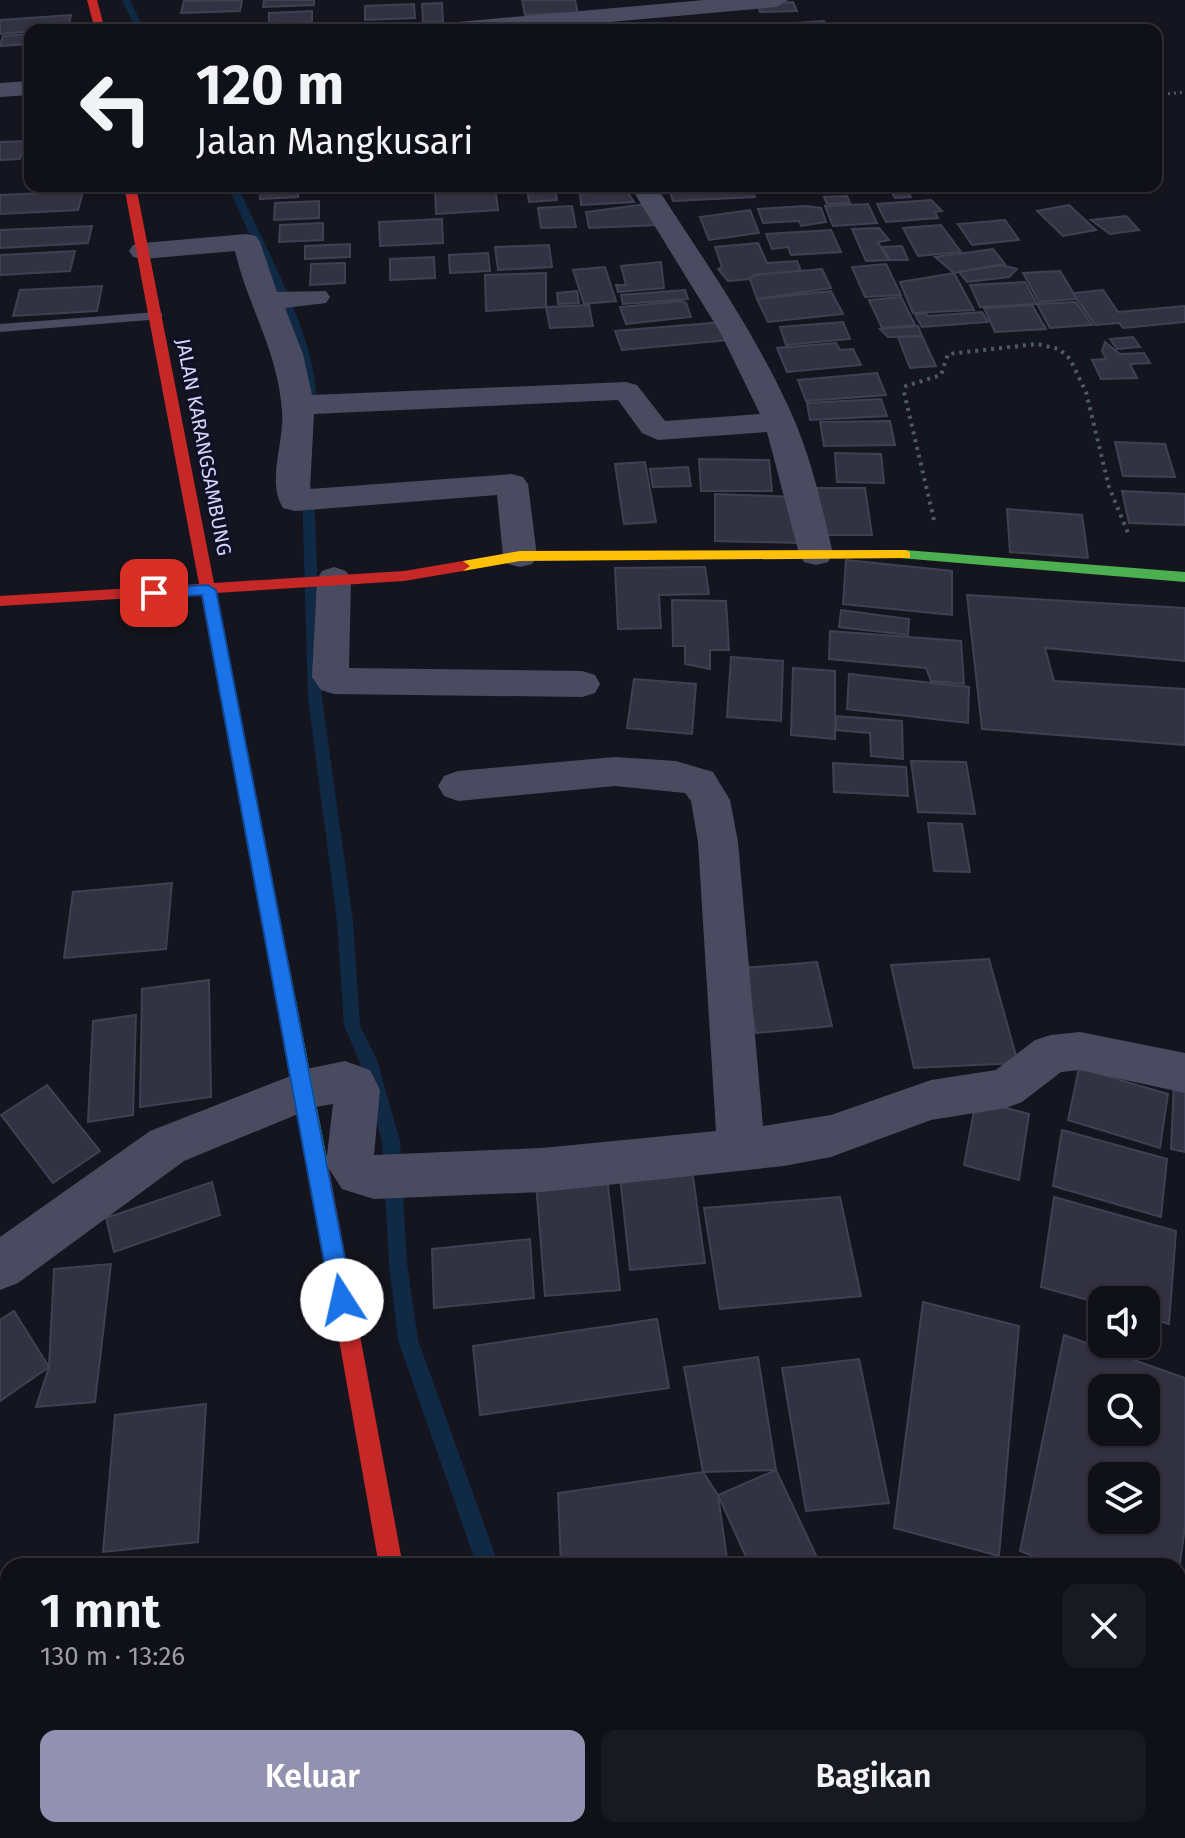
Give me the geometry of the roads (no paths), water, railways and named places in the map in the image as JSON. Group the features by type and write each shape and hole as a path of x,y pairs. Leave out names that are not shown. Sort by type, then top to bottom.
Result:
{"main road":[{"path":"92,0 98,24"},
{"name":"JALAN KARANGSAMBUNG","path":"133,192 390,1558"},
{"path":"0,601 404,576 520,556 942,556 1185,577"}],"street":[{"path":"530,24 777,0"},
{"path":"0,90 24,88"},
{"path":"647,192 722,311 779,422 802,488 816,554"},
{"path":"143,251 244,240 274,300 289,355 297,405 295,501 402,490 512,484 520,556"},
{"path":"274,300 316,297"},
{"path":"297,405 626,391 637,401 645,422 658,431 779,422"},
{"path":"328,580 330,677 334,681 582,684"},
{"path":"458,786 530,778 664,773 699,782 710,800 718,842 741,1149"},
{"path":"0,1266 167,1146 304,1090 345,1081 354,1084 357,1090 350,1164 359,1174 374,1177 542,1170 831,1136 931,1100 1006,1088 1051,1054 1093,1053 1185,1073"}],"lane":[{"path":"0,328 157,316"}],"waterway":[{"path":"126,0 137,24"},
{"path":"236,192 294,322 308,379 310,409"},
{"path":"308,488 315,698 345,921 352,1025 368,1060 391,1141 398,1263 408,1340 485,1558"}]}
